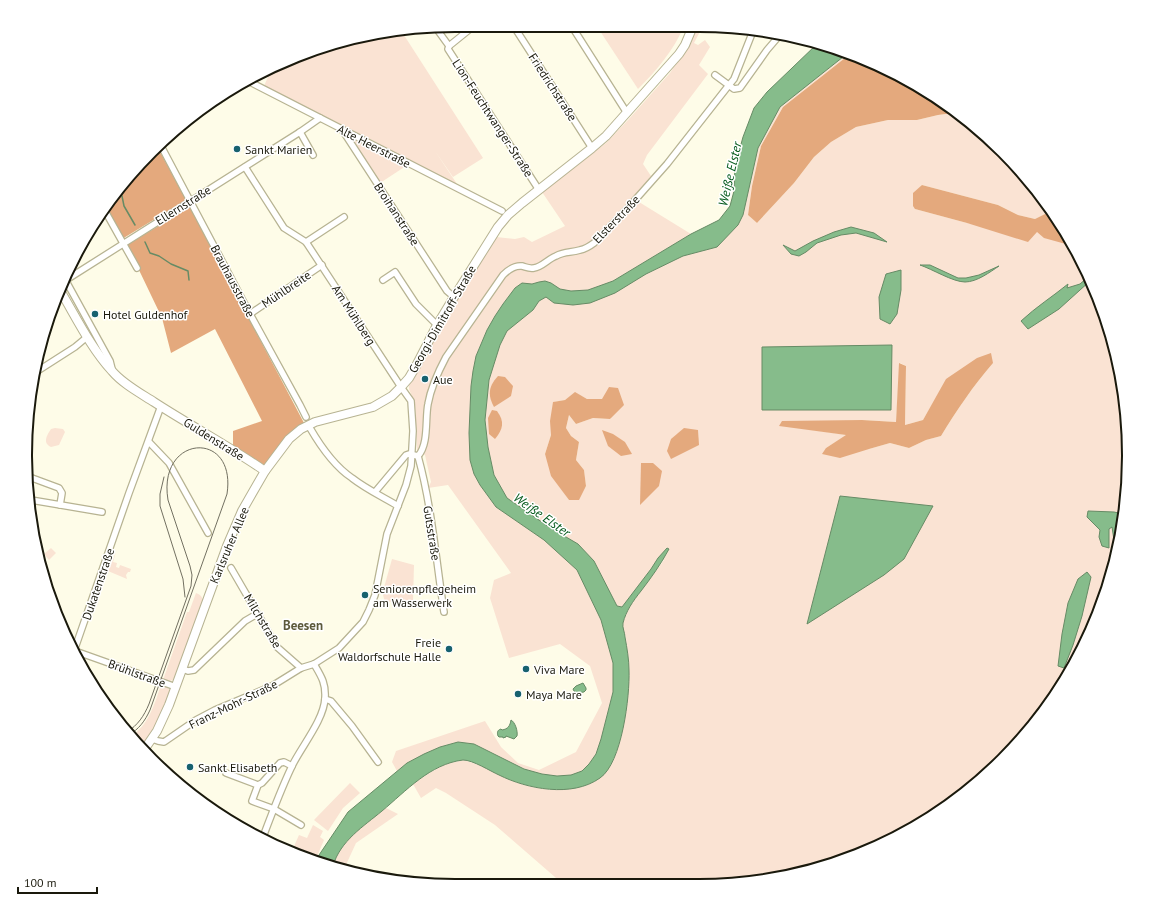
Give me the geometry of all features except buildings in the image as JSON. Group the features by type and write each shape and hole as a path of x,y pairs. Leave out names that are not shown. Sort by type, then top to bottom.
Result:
{"street":[{"path":"449,46 466,32"},
{"name":"Friedrichstraße","path":"517,32 592,148"},
{"path":"575,32 627,113"},
{"name":"Georgi-Dimitroff-Straße","path":"401,387 409,378 437,325 498,227 514,209 606,136 679,54 690,32"},
{"name":"Lion-Feuchtwanger-Straße","path":"439,33 449,46 448,49 539,190"},
{"name":"Elsterstraße","path":"415,455 421,453 425,438 428,404 439,370 454,344 503,276 509,269 522,266 527,269 535,268 553,257 565,252 580,250 594,243 628,208 667,164 734,79 751,36"},
{"path":"715,75 734,89 740,88 776,39"},
{"name":"Alte Heerstraße","path":"254,84 502,211"},
{"name":"Ellernstraße","path":"72,276 320,118"},
{"name":"Broihanstraße","path":"343,130 448,291 454,297"},
{"path":"300,132 313,155"},
{"name":"Brauhausstraße","path":"163,149 306,417"},
{"name":"Am Mühlberg","path":"245,167 284,228 306,242 401,387"},
{"path":"107,215 137,268"},
{"path":"306,242 344,217"},
{"name":"Mühlbreite","path":"250,314 322,265"},
{"path":"383,280 395,272 416,304 437,325"},
{"path":"68,284 110,361 113,373"},
{"name":"Guldenstraße","path":"63,296 87,337 102,360 113,373 128,385 265,471"},
{"path":"41,369 87,337"},
{"path":"265,833 292,766 318,721 323,708 325,699 324,681 314,664 339,648 363,622 375,595 387,534 406,485 415,455 411,401 401,387"},
{"name":"Karlsruher Allee","path":"147,746 162,720 176,687 231,534 242,511 265,471 286,443 305,426 324,419 372,407 388,399 401,387"},
{"path":"161,406 148,442 169,463 208,533"},
{"path":"310,428 323,450 352,479 398,506"},
{"name":"Dukatenstraße","path":"77,644 148,442"},
{"path":"375,492 404,456 415,455"},
{"name":"Gutsstraße","path":"415,455 423,478 434,535 444,612"},
{"path":"33,478 59,488 62,493 60,505"},
{"path":"35,501 102,512"},
{"name":"Milchstraße","path":"231,568 277,647 301,668"},
{"path":"183,669 188,671 194,670 245,621 257,614"},
{"name":"Brühlstraße","path":"82,654 176,687"},
{"name":"Franz-Mohr-Straße","path":"152,739 164,742 196,720 215,710 272,686 301,668 314,664"},
{"path":"325,699 331,701 352,726 378,762"},
{"path":"292,766 284,762 280,763 262,783 258,785 252,801 274,809 301,825"},
{"path":"226,773 258,785"}],"shaded area":[{"path":"601,32 681,32 664,60 638,89"},
{"path":"692,32 700,32 694,43 698,45 705,40 710,47 699,65 708,74 647,155 643,164 651,176 645,184 639,202 691,234 613,281 588,290 571,291 560,289 551,283 539,282 515,288 487,330 476,356 471,386 469,433 470,460 480,485 496,507 544,540 577,570 601,620 613,663 613,692 596,754 582,771 571,775 557,776 524,769 474,744 458,742 440,747 424,754 407,763 397,771 392,762 396,751 485,721 501,747 518,763 539,770 576,752 602,703 590,666 560,644 509,658 490,598 494,580 511,573 448,485 428,488 431,482 425,455 417,451 415,404 409,389 409,385 447,316 496,237 515,239 524,237 532,242 565,226 542,192 606,143 670,73 682,55"},
{"path":"404,36 483,158 453,177 435,151 457,184 379,146 376,142 264,86 268,76 319,54 373,40"},
{"path":"813,48 843,57 780,107 758,148 743,215 738,225 717,247 683,256 646,274 615,293 590,303 573,305 554,303 546,297 539,301 533,310 507,331 500,345 489,380 485,420 488,447 494,475 507,498 549,527 578,544 594,561 617,606 622,607 658,558 667,548 669,549 656,571 630,606 623,623 629,662 628,696 619,744 608,770 600,778 589,784 563,790 536,787 510,780 467,760 451,763 429,773 409,787 360,828 341,849 334,862 318,857 348,812 407,763 440,747 458,742 474,744 524,769 557,776 571,775 582,771 596,754 613,692 613,663 601,620 577,570 544,540 496,507 474,474 470,460 469,433 471,386 476,356 487,330 495,316 515,288 522,283 532,284 545,281 560,289 571,291 588,290 613,281 691,234 719,220 730,206 734,191 735,166 743,137 754,108 767,92"},
{"path":"843,57 845,58 783,107 761,146 752,186 748,215 757,223 794,183 814,157 831,142 856,127 888,120 917,120 948,114 978,137 1017,176 1046,214 1035,219 1018,215 998,205 922,185 915,209 967,223 1037,232 1064,242 1065,244 1090,293 1100,319 1114,373 1118,400 1122,456 1118,511 1118,513 1114,512 1104,524 1100,535 1103,546 1109,548 1109,529 1112,526 1114,539 1108,565 1090,618 1051,691 1017,735 978,774 934,808 910,822 861,847 835,857 781,871 726,878 557,879 495,825 436,788 421,798 413,784 446,764 464,760 482,766 515,782 532,787 552,790 582,787 600,778 611,765 618,747 626,713 629,671 626,638 622,624 629,607 664,560 658,558 622,607 617,606 594,561 578,544 549,527 507,498 494,475 488,447 485,420 489,380 500,345 507,331 533,310 539,301 546,296 554,303 559,303 646,274 683,256 717,247 743,215 758,147 780,107","holes":["900,363 906,366 905,425 923,420 933,403 993,363 966,398 941,436 926,440 909,448 890,443 869,449 826,448 847,435 779,425 862,420 896,422","575,393 587,399 603,399 611,419 593,418 576,424 569,415 566,428 571,436 579,442 576,460 584,470 586,486 579,499 569,500 561,488 545,454 551,435 554,402 565,400"]},
{"path":"845,58 861,64 910,89 934,103 948,114 917,120 888,120 856,127 831,142 814,157 794,183 757,223 748,215 752,186 761,146 783,107"},
{"path":"353,139 406,166 380,183"},
{"path":"160,152 186,200 122,239 108,214 137,176"},
{"path":"922,185 998,205 1018,215 1035,219 1046,214 1065,244 1044,238 1037,232 1028,242 915,209 913,206 913,193"},
{"path":"190,207 304,423 291,433 266,466 233,447 233,431 262,421 215,329 171,353 162,318 127,245"},
{"path":"851,227 874,233 887,242 856,233 841,235 817,243 799,256 791,254 783,245 795,251 834,232"},
{"path":"920,265 930,265 958,278 979,275 999,266 979,279 965,282 949,278"},
{"path":"901,270 901,290 897,314 890,324 880,319 879,297 886,274"},
{"path":"1084,280 1086,285 1059,309 1028,329 1021,321 1068,284 1067,288 1080,284"},
{"path":"892,345 891,410 762,410 762,347"},
{"path":"991,353 993,363 966,398 941,436 926,440 909,448 890,443 840,458 822,454 826,448 846,435 779,426 782,421 862,420 896,422 899,363 906,366 905,425 923,420 946,379 977,358"},
{"path":"498,376 505,377 513,386 511,396 494,407 490,398 490,390"},
{"path":"609,387 618,388 624,405 610,419 593,418 576,424 569,415 566,428 571,436 579,442 576,460 584,470 586,486 579,500 569,500 551,476 545,454 551,435 550,421 553,402 565,400 575,392 587,399 602,399"},
{"path":"492,410 497,411 502,422 500,432 495,439 489,434 488,418"},
{"path":"684,428 698,430 699,445 671,459 667,451 671,439"},
{"path":"51,429 63,429 65,432 59,445 51,447 48,445 46,439"},
{"path":"602,430 613,434 625,442 632,454 621,456 608,446"},
{"path":"641,463 653,463 662,471 659,486 640,505"},
{"path":"840,496 933,506 904,559 884,575 807,624"},
{"path":"1088,511 1118,513 1114,539 1112,527 1109,529 1109,548 1102,546 1099,537 1100,530 1087,517"},
{"path":"51,548 56,553 49,560 44,554"},
{"path":"116,552 113,562 117,563 116,567 119,568 120,565 131,569 126,575 127,579 108,571"},
{"path":"392,559 414,565 413,600 385,602 383,591"},
{"path":"1087,572 1091,577 1082,616 1064,668 1058,666 1068,603 1078,579"},
{"path":"196,593 201,596 203,603 174,680 163,680 187,612 189,612"},
{"path":"583,683 586,688 584,692 577,693 574,691 573,689 576,686"},
{"path":"161,685 166,686 171,691 158,721 144,743 135,733 142,727 153,707"},
{"path":"511,720 516,727 517,736 514,739 506,736 503,738 499,737 497,734 498,731 500,729 504,730 507,728"},
{"path":"350,783 360,793 343,808 328,831 314,820"},
{"path":"386,808 398,814 356,843 346,865 335,862 348,840"},
{"path":"313,825 323,831 320,837 324,840 317,856 294,847 299,835 307,838"}],"waterway":[{"path":"122,196 124,206 135,225"},
{"path":"145,242 150,253 188,271 189,280"}],"tram line":[{"path":"132,728 140,720 149,704 191,586 192,575 190,566 168,500 168,478 174,462 184,452 197,448 210,450 220,458 227,473 227,494 150,710 146,718 134,731"},
{"path":"164,477 160,494 160,506 183,579 185,597"}],"place":[{"name":"Sankt Marien","path":"237,149"},
{"name":"Hotel Guldenhof","path":"95,314"},
{"name":"Aue","path":"425,379"},
{"name":"Seniorenpflegeheim am Wasserwerk","path":"365,595"},
{"name":"Freie Waldorfschule Halle","path":"449,649"},
{"name":"Viva Mare","path":"526,669"},
{"name":"Maya Mare","path":"518,694"},
{"name":"Sankt Elisabeth","path":"190,767"}],"district":[{"name":"Beesen","path":"303,625"}],"water label":[{"name":"Weiße Elster","path":"730,174"},
{"name":"Weiße Elster","path":"542,515"}]}
